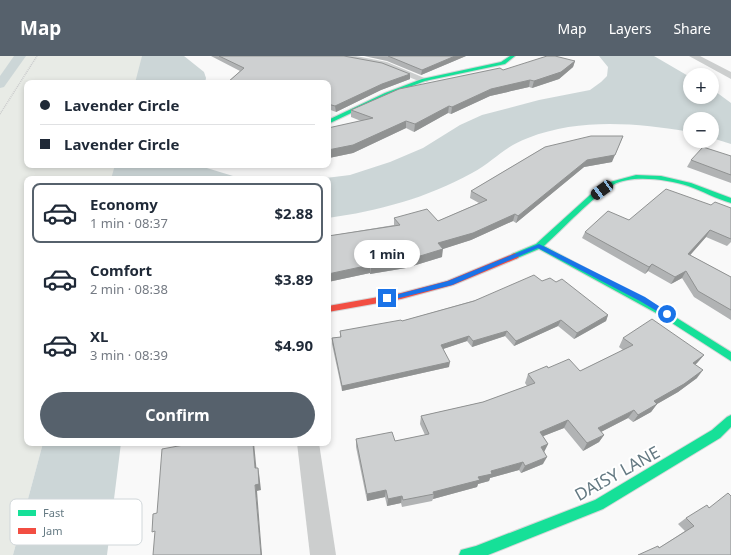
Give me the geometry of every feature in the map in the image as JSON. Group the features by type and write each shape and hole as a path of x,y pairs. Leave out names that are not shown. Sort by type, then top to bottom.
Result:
{"street":[{"path":"342,56 384,64 424,80"},
{"path":"331,121 388,94 424,80 503,64 513,56"},
{"path":"693,56 731,76"},
{"path":"331,308 401,296 450,283 539,246 593,197 612,183 636,177 662,178 691,185 731,201"},
{"path":"539,246 642,299 731,357"},
{"name":"DAISY LANE","path":"466,555 476,553 599,505 716,434 731,420"},
{"path":"308,446 323,555"}],"path":[{"path":"0,114 37,56"}],"shaded area":[{"path":"0,56 144,56 138,80 24,80 24,168 115,168 113,176 24,176 24,446 42,446 28,499 10,499 10,545 16,545 13,555 0,555"},
{"path":"142,56 184,56 204,72 206,78 206,80 136,80"},
{"path":"599,56 654,56 683,73 683,104 719,104 719,94 731,103 731,144 719,140 719,112 683,112 683,131 649,126 608,124 568,127 519,142 505,150 479,169 438,190 365,212 331,218 331,177 350,175 390,162 423,148 460,125 482,115 539,100 590,90 607,76 608,67"},
{"path":"114,168 207,168 233,176 112,176"},
{"path":"42,446 121,446 114,499 28,499"},
{"path":"16,545 108,545 107,555 13,555"}],"building":[{"path":"219,56 344,56 382,63 410,74 382,84 335,106 331,105 331,80 230,80 244,68"},
{"path":"388,56 455,56 422,70"},
{"path":"547,56 555,56 575,61 561,72 534,81 530,80 491,89 452,107 449,106 415,124 406,121 353,145 331,149 331,127 373,118 351,110 399,89 500,68 503,70"},
{"path":"591,136 623,136 615,155 587,160 518,216 515,214 473,233 438,243 443,249 407,260 371,267 370,265 331,273 331,236 400,225 394,218 427,209 438,221 487,200 471,191 545,147"},
{"path":"702,148 731,156 731,175 691,160"},
{"path":"666,189 711,205 715,202 731,208 731,239 710,230 688,254 731,277 731,310 698,291 686,271 675,277 652,264 649,267 585,232 608,211 629,220"},
{"path":"534,275 542,281 550,278 556,282 562,279 608,315 577,333 561,320 516,341 507,331 473,341 469,336 441,345 450,362 342,386 332,338 341,337 340,331 402,321 474,301"},
{"path":"652,319 704,355 693,363 703,370 684,384 654,401 657,404 638,415 634,410 598,428 604,435 587,443 568,420 540,432 548,444 541,447 547,457 525,466 523,462 491,471 492,474 478,477 480,480 433,492 434,494 403,500 402,496 388,499 386,490 367,494 356,439 392,432 395,441 429,434 421,416 483,402 535,383 528,374 547,366 548,368 569,359 580,371 633,345 623,338"},
{"path":"178,446 253,446 255,468 258,468 259,484 255,485 261,555 153,555 155,531 152,532 153,514 157,513 162,449"},
{"path":"728,493 731,496 731,555 638,555 658,546 659,548 694,526 686,518 707,505 709,508"}],"waterway":[{"path":"0,84 20,56"}],"traffic: fast":[{"path":"331,121 387,94 424,80 503,63 513,56"},
{"path":"515,256 539,246 593,197 612,183 636,177 661,178 691,185 731,201"},
{"path":"539,246 661,312 731,357"},
{"path":"466,555 476,553 599,505 716,434 731,420"}],"traffic: jam":[{"path":"331,308 401,296 450,283 515,256"}],"route":[{"path":"387,298 401,296 450,283 539,246 642,299 667,314"}]}
